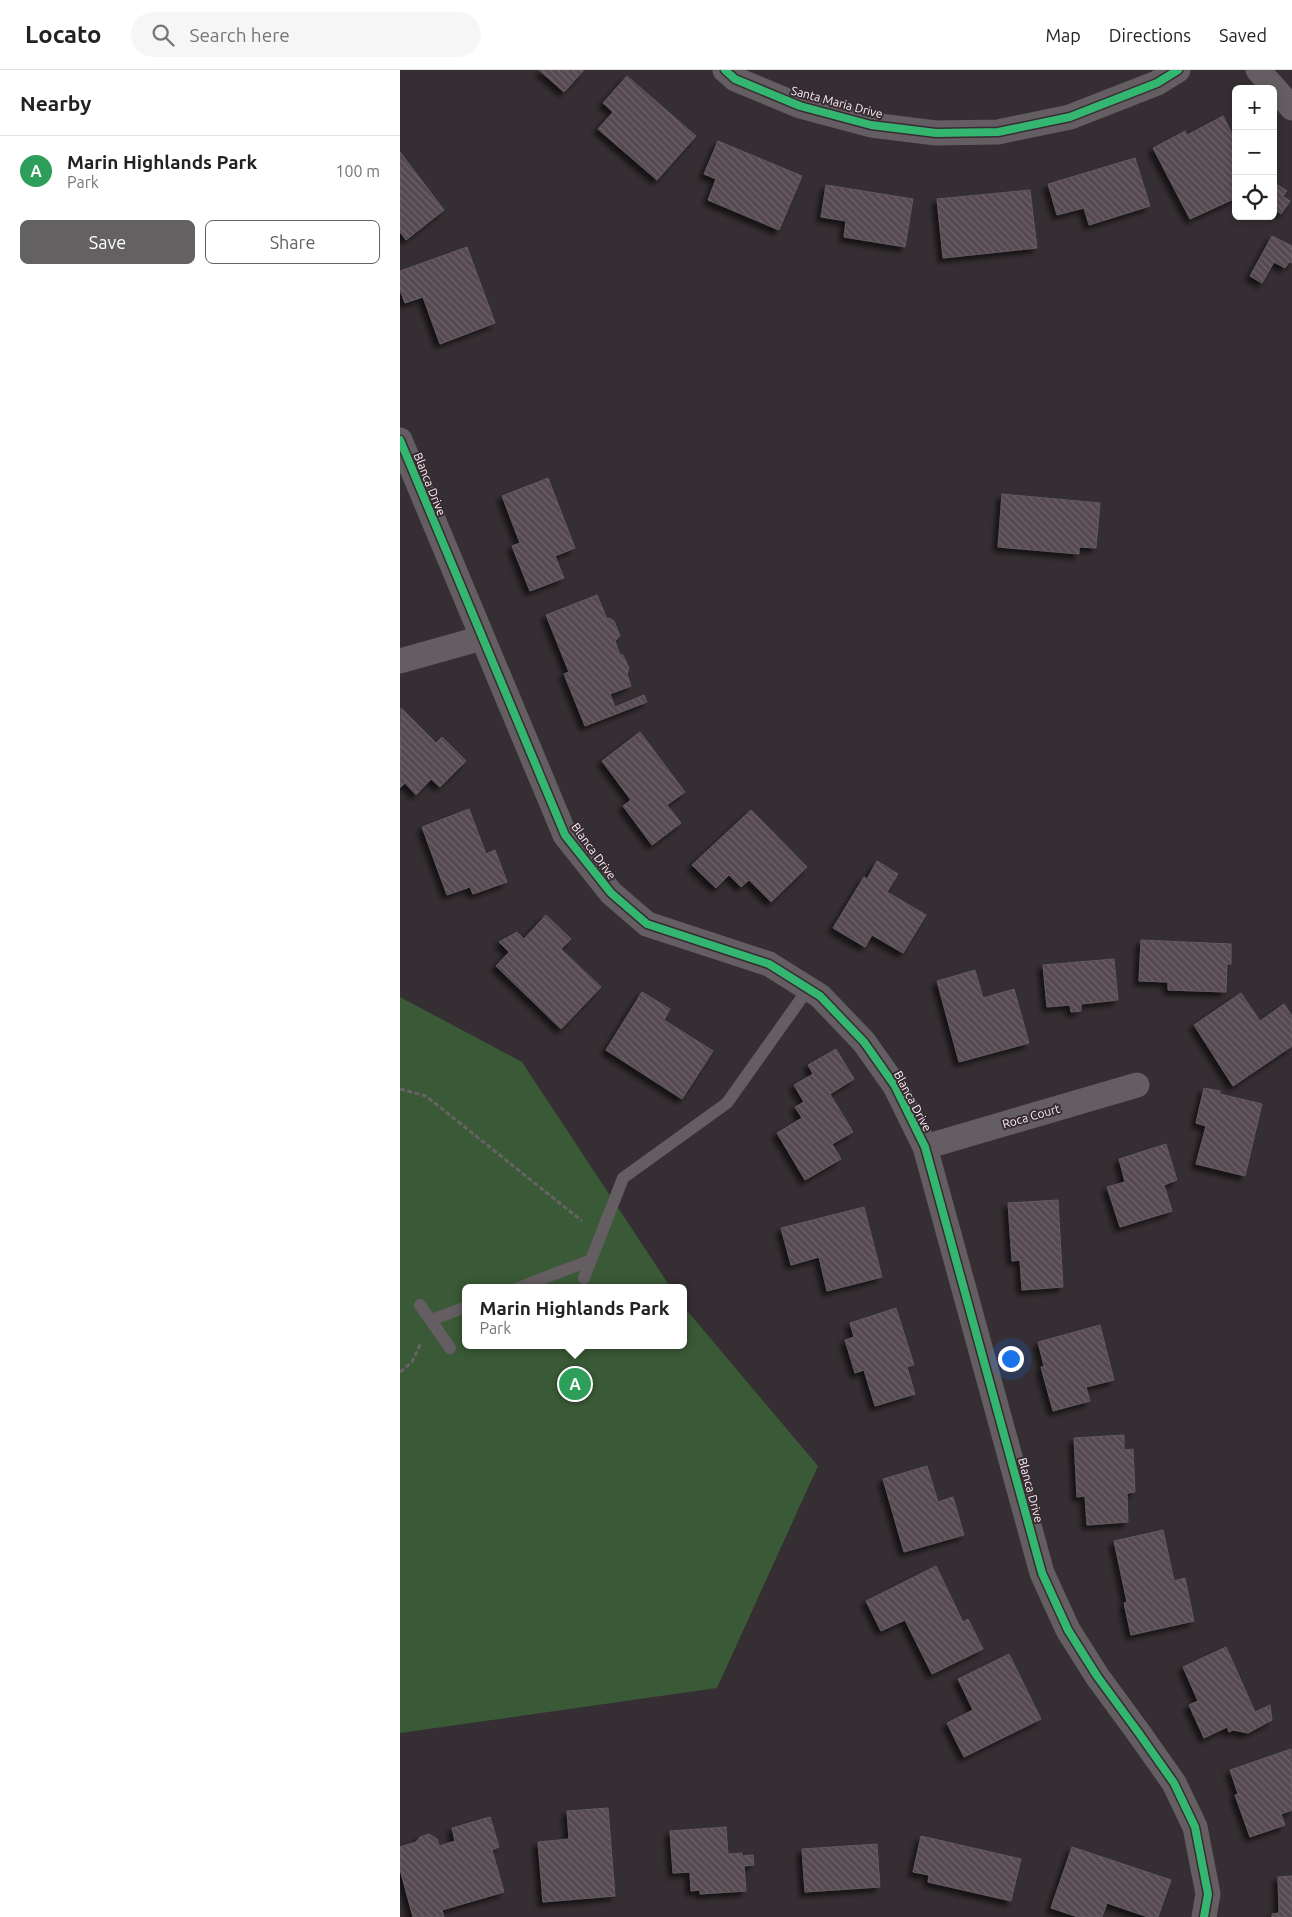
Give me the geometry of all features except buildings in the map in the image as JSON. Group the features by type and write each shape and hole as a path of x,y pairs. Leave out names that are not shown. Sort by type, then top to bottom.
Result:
{"street":[{"name":"Santa Maria Drive","path":"725,70 735,79 800,106 872,124 936,133 998,132 1070,117 1157,83 1178,70"},
{"path":"1258,70 1292,108"},
{"name":"Blanca Drive","path":"400,440 566,835 611,894 647,924 769,964 820,996 864,1042 894,1086 925,1147 1042,1572 1068,1630 1096,1676 1174,1784 1194,1827 1208,1894 1204,1917"},
{"path":"400,661 482,638"},
{"name":"Roca Court","path":"925,1147 1137,1085"}],"lane":[{"path":"584,1278 623,1178 727,1103 808,989"},
{"path":"528,1284 591,1260"},
{"path":"420,1305 450,1348"},
{"path":"431,1320 462,1308"}],"path":[{"path":"400,1089 426,1096 600,1236"},
{"path":"400,1372 412,1362 431,1320"}],"green space":[{"path":"400,997 522,1062 668,1284 462,1284 462,1349 687,1349 687,1311 818,1466 717,1688 400,1733"}],"cycle path":[{"path":"725,70 735,79 800,106 871,125 936,133 998,132 1070,117 1157,83 1178,70"},
{"path":"400,440 565,835 611,893 647,924 769,964 820,996 864,1042 895,1086 925,1147 1042,1573 1068,1630 1097,1676 1174,1783 1195,1827 1208,1894 1204,1917"}],"place":[{"name":"Marin Highlands Park","path":"575,1384"}]}
